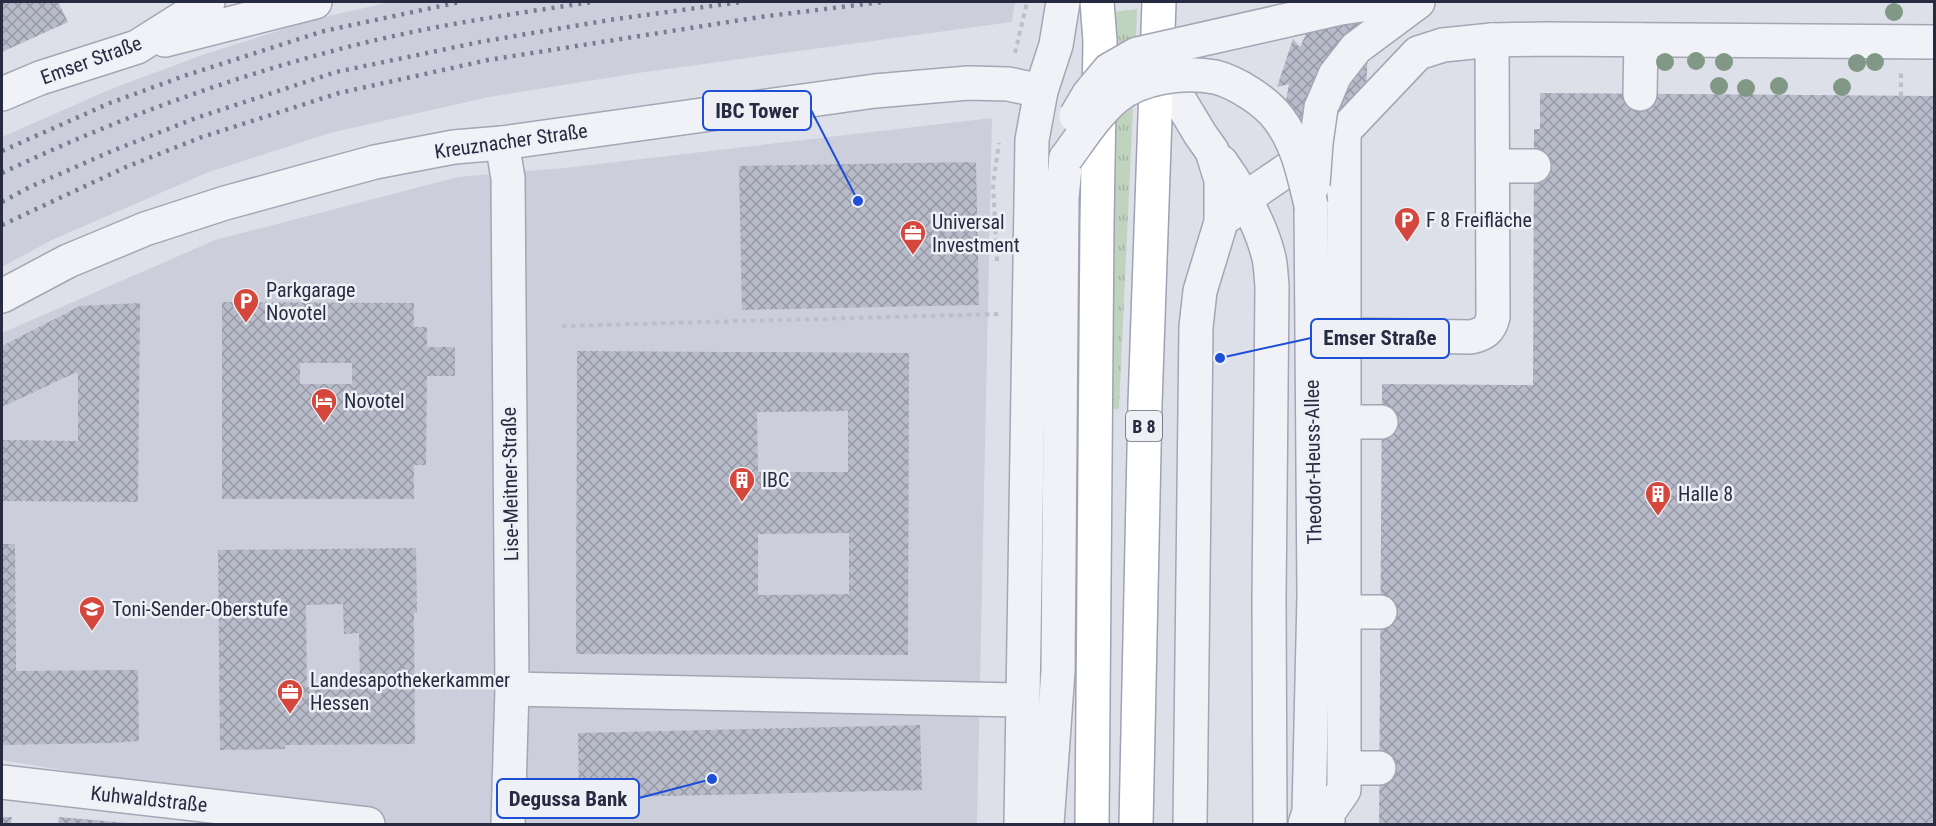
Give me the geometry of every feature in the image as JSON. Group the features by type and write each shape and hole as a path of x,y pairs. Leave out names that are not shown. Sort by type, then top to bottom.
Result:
{"main road":[{"path":"1092,825 1100,41 1097,2"},
{"name":"Theodor-Heuss-Allee","path":"1136,825 1144,416 1158,15"}],"street":[{"name":"Emser Straße","path":"2,94 40,78 137,47 208,2"},
{"path":"137,47 315,2"},
{"path":"1021,825 1032,140 1041,91 1056,45 1064,2"},
{"path":"1066,825 1058,671 1062,197 1070,127 1089,94 1109,70 1137,54 1323,11 1384,2"},
{"path":"1311,205 1321,108 1335,75 1356,48 1418,2"},
{"name":"Theodor-Heuss-Allee","path":"1158,15 1166,64 1179,99 1200,134 1236,183 1263,240 1269,259 1272,286 1269,589 1271,822"},
{"path":"1345,335 1471,337 1482,335 1490,327 1493,317 1492,40"},
{"path":"1221,222 1259,189 1344,131 1418,53 1443,45 1492,40 1935,42"},
{"path":"1640,94 1641,40"},
{"name":"Theodor-Heuss-Allee","path":"1066,158 1094,120 1116,97 1161,77 1189,75 1216,78 1244,90 1267,106 1279,119 1304,173 1311,205 1313,821"},
{"name":"Kreuznacher Straße","path":"2,296 68,261 145,229 225,203 375,162 454,147 502,143 875,91 968,83 1008,84 1041,91"},
{"path":"1313,821 1328,813 1344,790 1345,768 1344,131"},
{"name":"Lise-Meitner-Straße","path":"502,143 508,178 512,689 508,825"},
{"name":"Theodor-Heuss-Allee","path":"1190,825 1196,327 1200,291 1221,222 1221,180 1212,151"},
{"path":"1492,166 1534,166"},
{"path":"1345,422 1382,422"},
{"path":"1345,612 1380,612"},
{"path":"1047,825 1058,671"},
{"path":"512,689 1023,700"},
{"path":"1345,768 1379,768"},
{"name":"Kuhwaldstraße","path":"2,782 368,825"}],"path":[{"path":"562,326 999,314"}],"shaded area":[{"path":"391,2 1015,2 1012,22 638,73 489,97 330,133 209,172 54,239 2,267 2,137 111,89 205,54 319,18"},
{"path":"992,118 977,824 383,824 2,760 2,333 215,240 458,177 564,168"}],"green space":[{"path":"1137,9 1136,40 1113,50 1114,12"},
{"path":"1133,108 1119,408 1117,410 1113,408 1115,122"}],"building":[{"path":"2,2 58,2 68,22 2,52"},
{"path":"1357,14 1363,26 1368,52 1366,91 1360,116 1285,136 1285,106 1289,84 1277,87 1293,39 1300,47 1307,32"},
{"name":"Halle 8","path":"1540,93 1934,96 1934,824 1379,824 1382,384 1533,385 1534,129 1540,129"},
{"path":"976,162 979,305 742,310 739,166"},
{"name":"Novotel","path":"222,302 414,303 414,327 427,327 427,347 455,347 455,376 427,376 426,465 414,465 414,499 222,499","holes":["300,363 352,363 352,384 300,384"]},
{"path":"140,303 138,502 2,501 2,440 78,441 78,377 77,372 2,407 2,346 80,306"},
{"name":"IBC","path":"577,351 909,353 908,655 576,654","holes":["848,411 848,472 758,472 757,412","849,533 849,594 758,595 758,534"]},
{"path":"2,544 15,544 16,671 138,670 139,741 2,745"},
{"path":"416,548 415,744 285,745 285,749 220,750 218,550","holes":["343,604 344,634 359,633 360,686 307,687 306,605"]},
{"path":"920,725 922,790 579,798 578,733"},
{"path":"2,817 12,817 11,824 2,824"},
{"path":"59,817 128,823 128,824 58,824"}],"railway":[{"path":"2,151 110,103 184,76 324,31 460,2"},
{"path":"2,173 82,137 163,105 287,64 361,43 427,29 592,2"},
{"path":"2,202 30,187 112,151 196,118 336,72 480,42 616,19 741,2"},
{"path":"2,225 126,167 202,137 339,93 488,60 760,17 882,2"}],"place":[{"name":"IBC Tower","path":"858,201"},
{"name":"F 8 Freifläche","path":"1407,243"},
{"name":"Universal Investment","path":"913,256"},
{"name":"Parkgarage Novotel","path":"246,324"},
{"name":"Emser Straße","path":"1220,358"},
{"name":"Novotel","path":"324,424"},
{"name":"IBC","path":"742,503"},
{"name":"Halle 8","path":"1658,517"},
{"name":"Toni-Sender-Oberstufe","path":"92,632"},
{"name":"Landesapothekerkammer Hessen","path":"290,715"},
{"name":"Degussa Bank","path":"712,779"}]}
